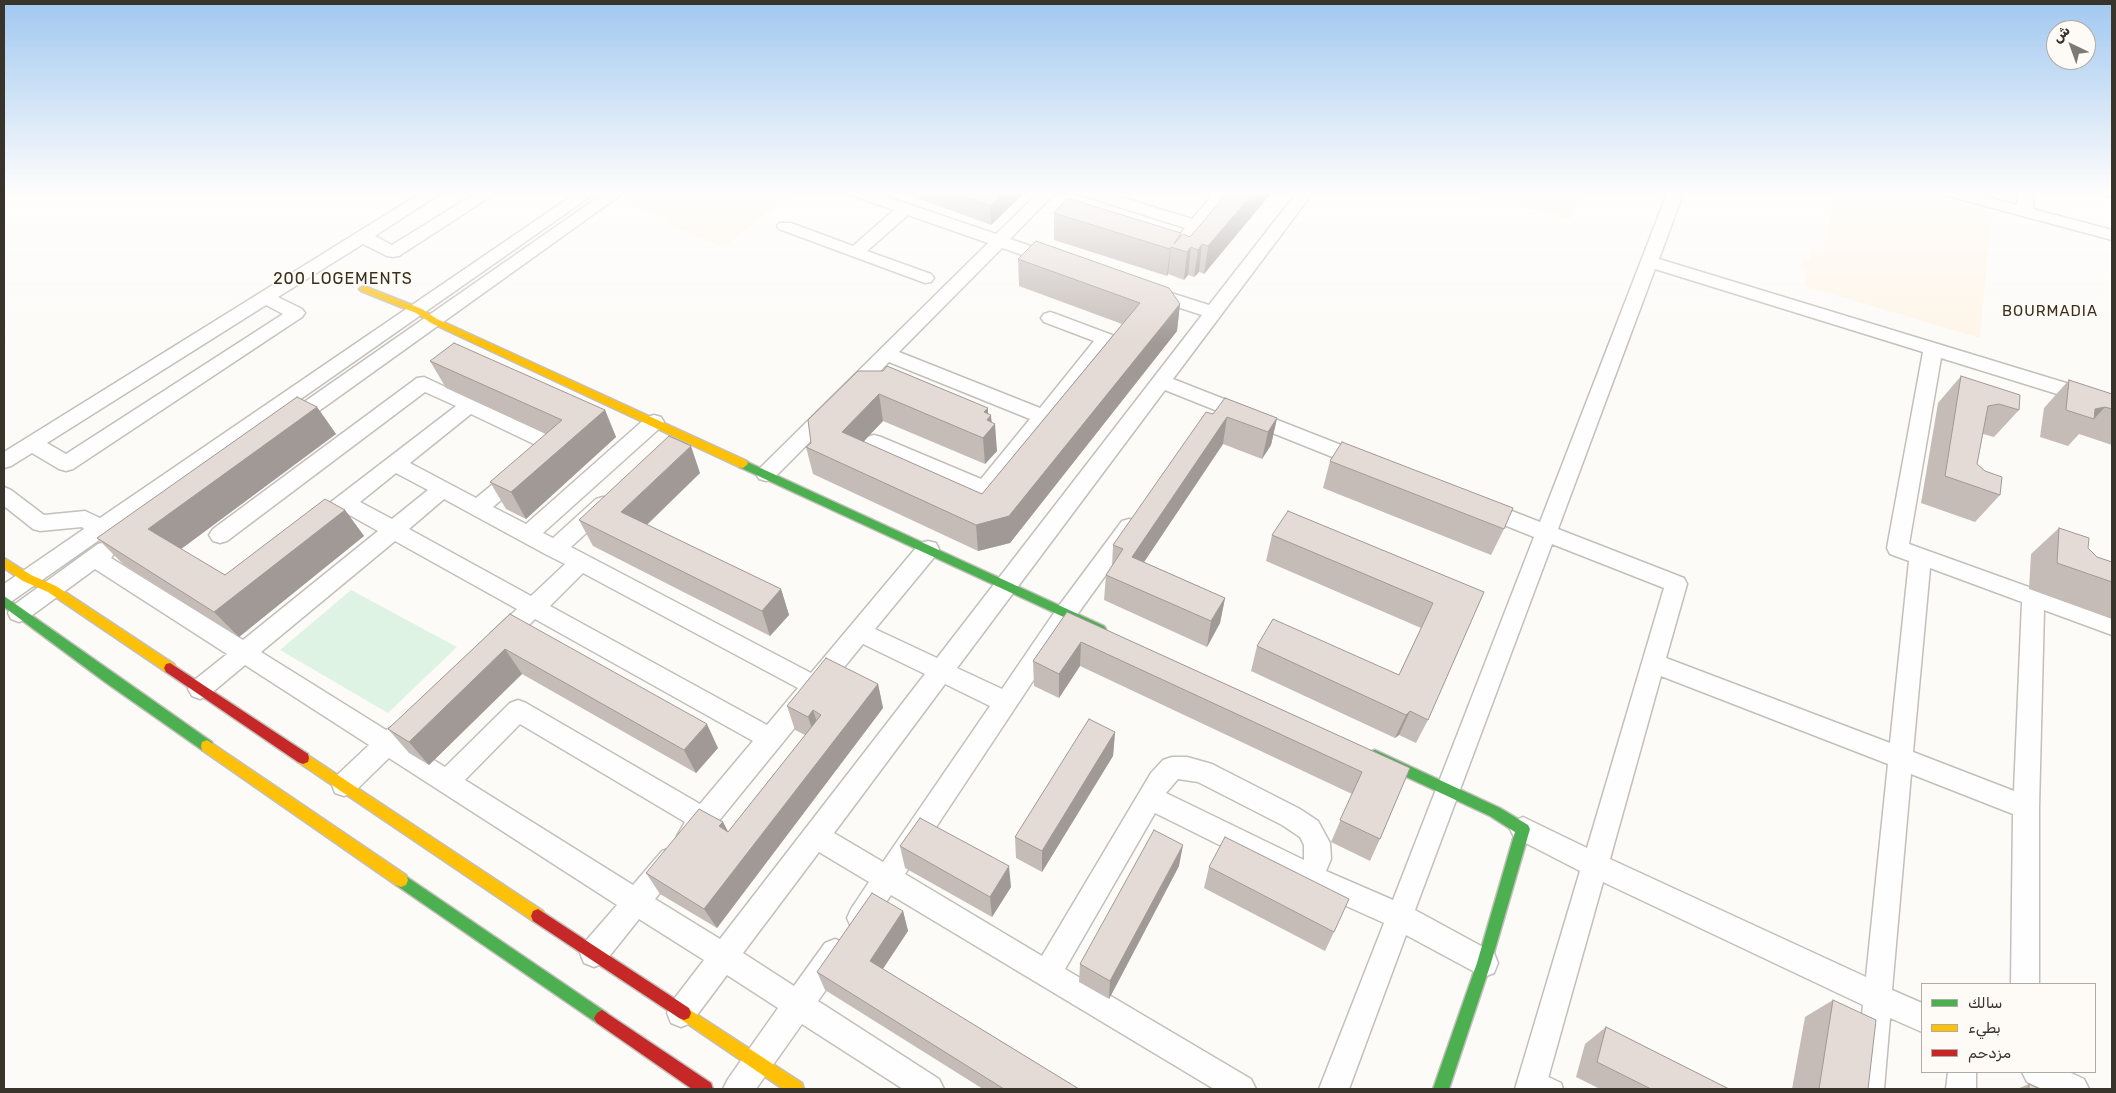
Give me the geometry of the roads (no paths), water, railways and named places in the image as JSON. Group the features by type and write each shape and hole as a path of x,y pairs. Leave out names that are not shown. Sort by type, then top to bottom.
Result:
{"main road":[{"path":"364,289 654,422 673,441 766,474 1111,634"},
{"path":"4,562 27,578 52,590 796,1089"},
{"path":"4,601 125,690 705,1089"},
{"path":"1368,753 1495,812 1523,829 1484,963 1441,1089"}],"street":[{"path":"4,461 355,242"},
{"path":"373,242 393,252 409,242"},
{"path":"273,434 523,242"},
{"path":"4,595 100,528 540,242"},
{"path":"829,242 925,278"},
{"path":"856,252 867,242"},
{"path":"766,474 999,242"},
{"path":"1003,242 1074,266"},
{"path":"1178,247 1182,242"},
{"path":"682,1013 1268,242"},
{"path":"1334,1089 1657,242"},
{"path":"1650,262 2112,404"},
{"path":"1139,288 1214,313"},
{"path":"32,443 66,464 296,313 265,298"},
{"path":"874,442 985,489 1106,339 1050,318"},
{"path":"1933,348 1898,548 2112,626"},
{"path":"886,354 1043,417"},
{"path":"1162,382 1214,413 1383,469"},
{"path":"220,535 424,383 552,445 478,508"},
{"path":"316,525 470,405"},
{"path":"528,534 654,422"},
{"path":"394,464 815,686"},
{"path":"200,689 443,489"},
{"path":"4,495 40,523 85,518 100,528"},
{"path":"555,549 614,495"},
{"path":"1465,501 1676,584 1595,865 1540,1086"},
{"path":"345,503 771,739"},
{"path":"738,1089 887,879 1066,613 1143,509"},
{"path":"19,613 119,541"},
{"path":"594,953 928,549"},
{"path":"1869,1089 1920,556"},
{"path":"95,558 929,1089"},
{"path":"484,653 581,562"},
{"path":"2026,983 2026,807 2033,597"},
{"path":"860,632 1006,702"},
{"path":"1665,667 2026,807"},
{"path":"446,782 518,710 704,820"},
{"path":"344,785 415,718"},
{"path":"1047,974 1160,781 1172,768 1187,768 1203,772 1292,817 1309,829 1317,843 1318,859 1311,877"},
{"path":"1151,798 1311,877 1399,916 1484,963"},
{"path":"1523,829 1595,865 1921,1018"},
{"path":"816,836 1241,1089"},
{"path":"1961,1089 1962,1073"},
{"path":"2039,1073 2074,1089"}],"district":[{"name":"200 LOGEMENTS","path":"343,279"},
{"name":"BOURMADIA","path":"2050,312"}]}
